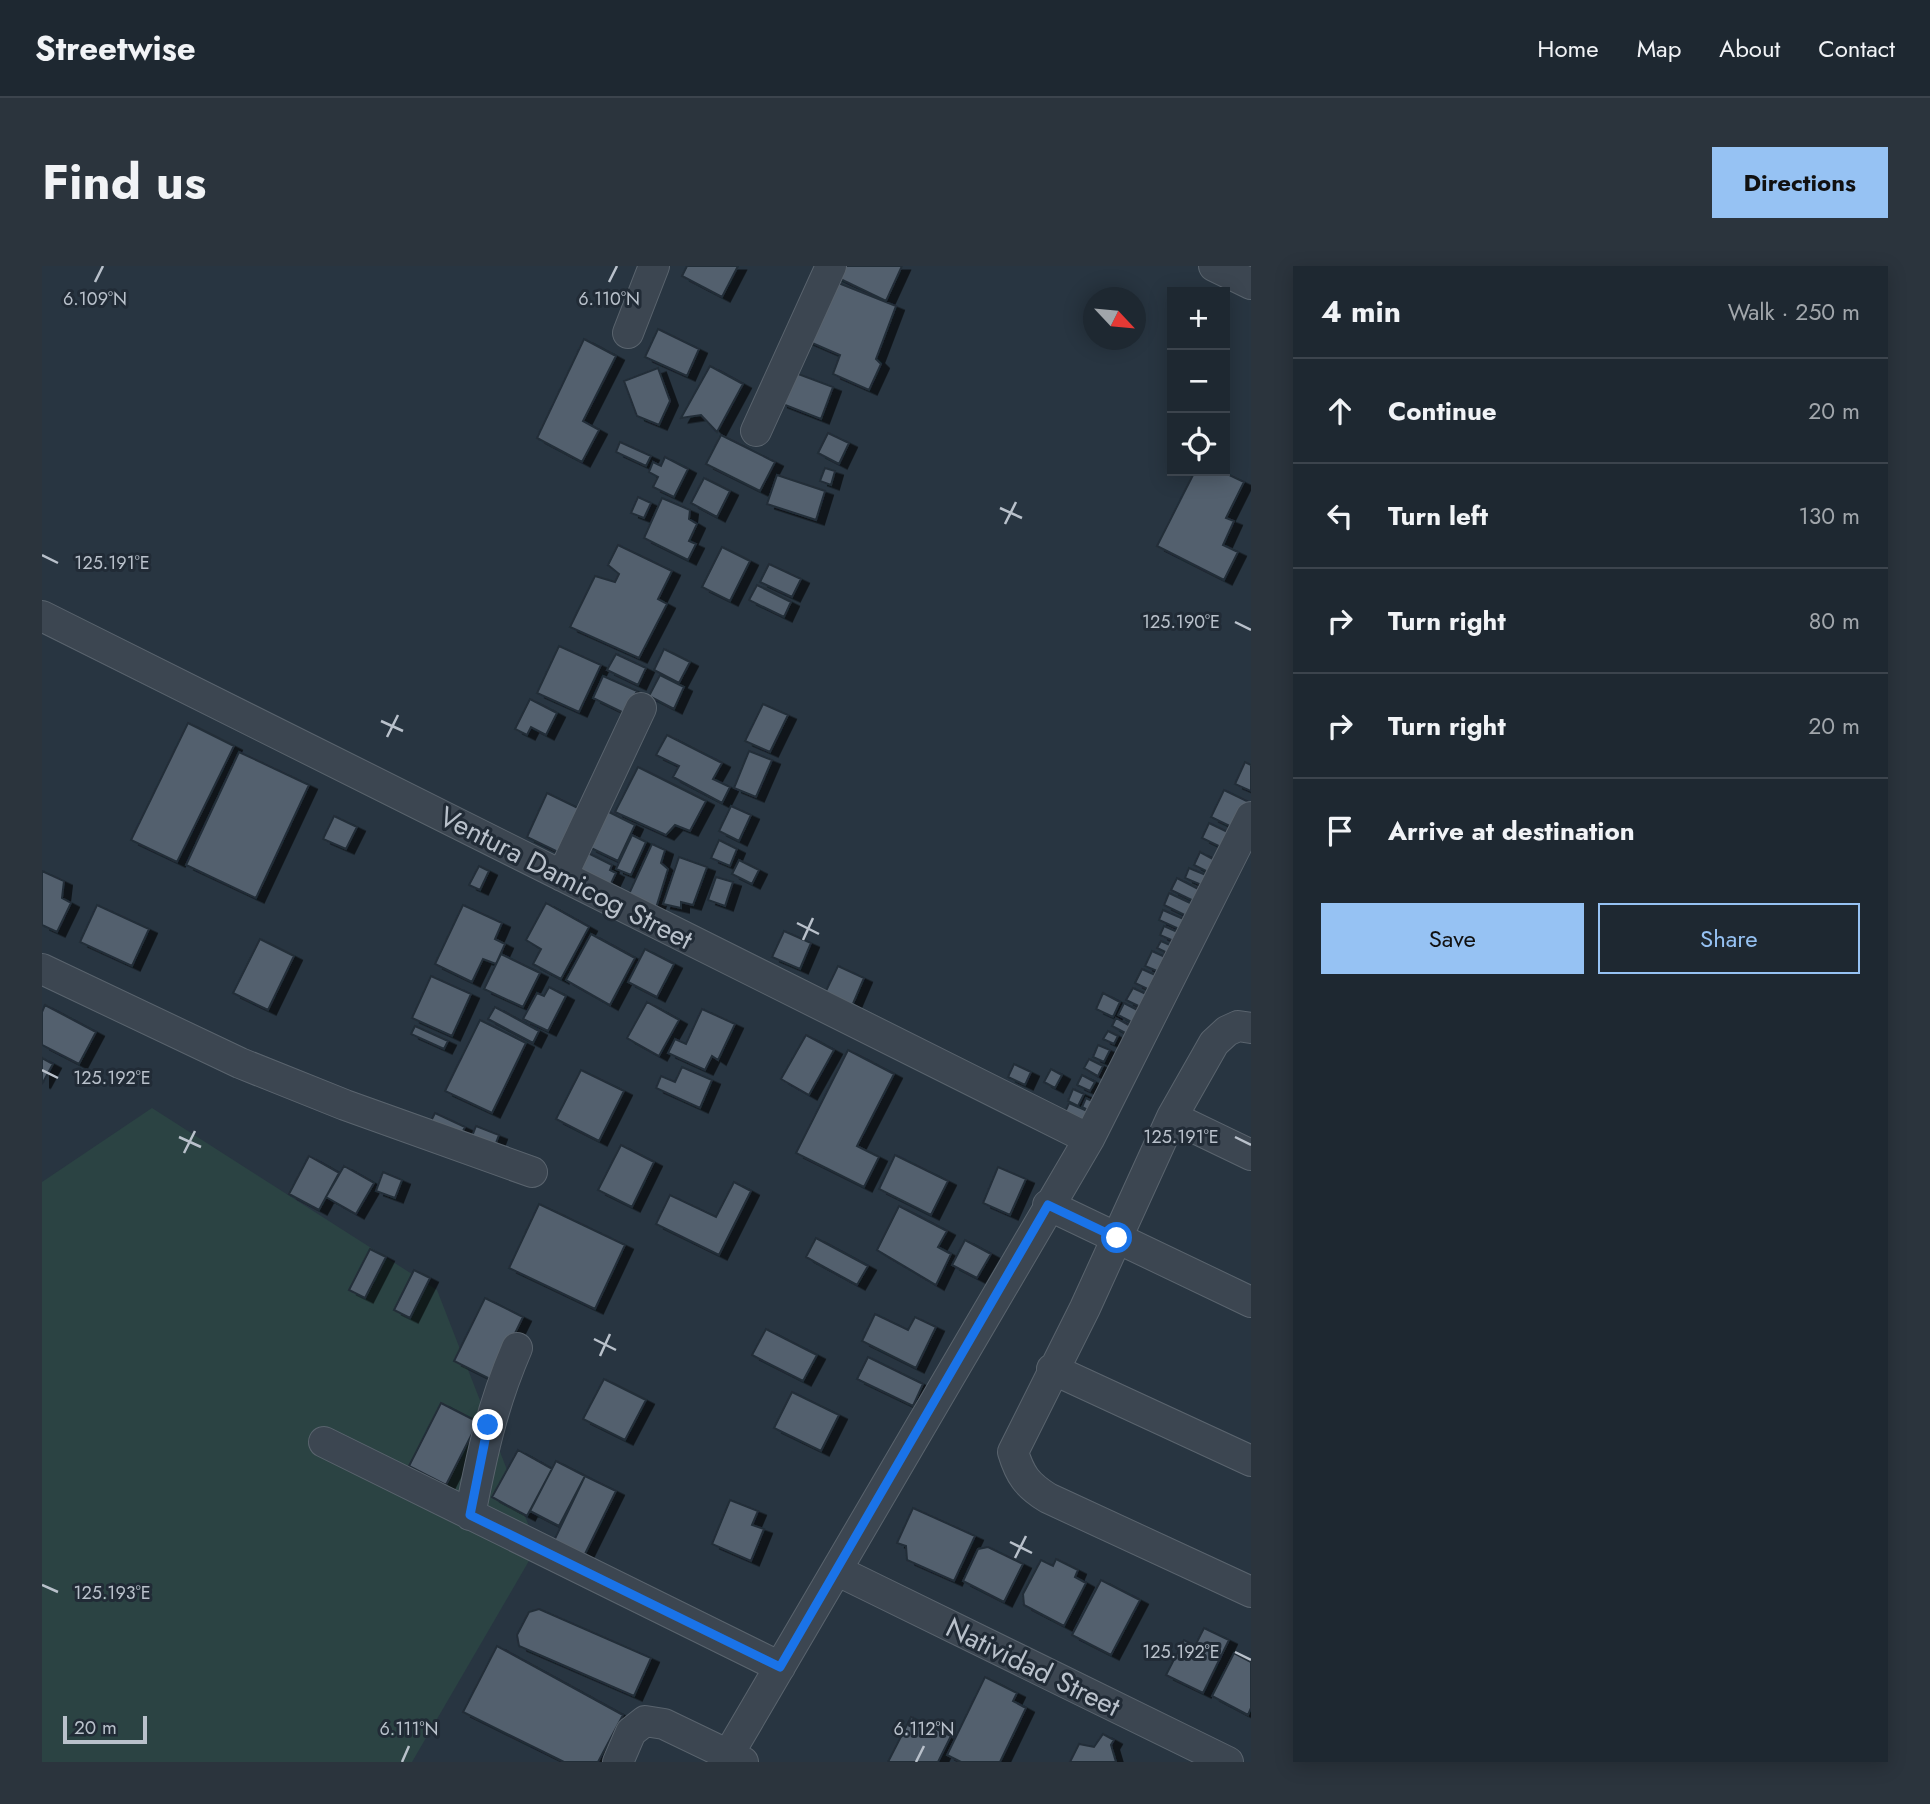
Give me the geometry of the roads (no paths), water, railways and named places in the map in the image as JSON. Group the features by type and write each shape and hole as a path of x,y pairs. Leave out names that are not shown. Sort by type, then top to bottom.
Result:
{"street":[{"path":"628,333 654,266"},
{"path":"756,431 831,266"},
{"path":"1214,266 1251,284"},
{"name":"Ventura Damicog Street","path":"42,616 1089,1139"},
{"path":"562,876 641,708"},
{"path":"618,1762 631,1732 646,1721 664,1724 732,1760 780,1667 1089,1139 1251,817"},
{"path":"42,969 240,1063 345,1105 532,1172"},
{"path":"1251,1028 1238,1026 1227,1031 1214,1043 1172,1117 1117,1238 1013,1452 1019,1472 1030,1487 1251,1592"},
{"path":"1172,1117 1251,1155"},
{"path":"1048,1205 1251,1302"},
{"path":"470,1515 496,1395 517,1348"},
{"path":"1052,1369 1251,1461"},
{"path":"324,1442 780,1667"},
{"name":"Natividad Street","path":"838,1571 1228,1762"}]}
